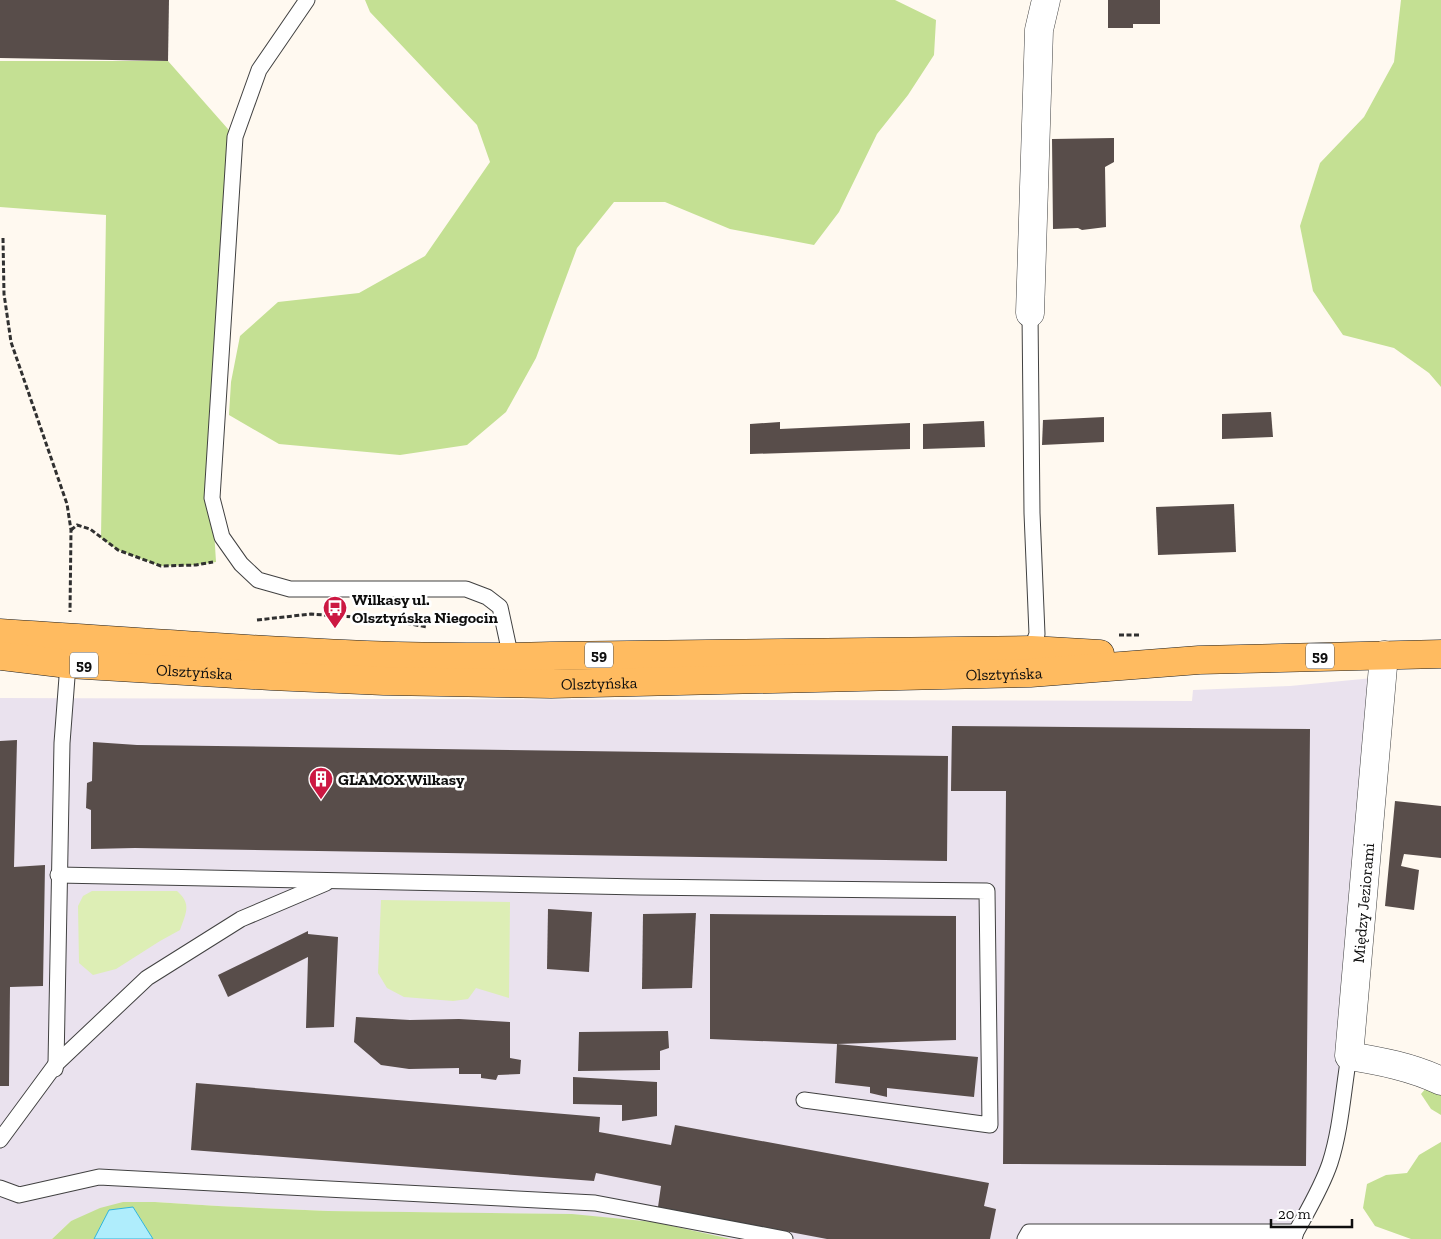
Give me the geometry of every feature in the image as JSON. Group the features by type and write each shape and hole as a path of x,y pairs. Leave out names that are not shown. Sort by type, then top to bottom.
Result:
{"main road":[{"name":"Olsztyńska","path":"0,633 311,654 512,671 551,656 1031,650 1198,660"},
{"path":"68,664 69,637"},
{"name":"Olsztyńska","path":"0,656 68,664 374,681 512,671 1030,673 1198,660 1441,654"}],"street":[{"path":"1030,313 1039,30 1046,0"},
{"name":"Między Jeziorami","path":"1349,1056 1384,654"},
{"path":"1349,1056 1384,1062 1427,1074 1441,1081"}],"lane":[{"path":"307,0 259,70 235,137 212,498 222,536 240,564 258,580 290,589 466,589 487,597 500,607 512,671"},
{"path":"1030,313 1032,514 1037,634 1031,650"},
{"path":"55,1067 62,743 68,664"},
{"path":"58,875 987,891 990,1125 804,1100"},
{"path":"0,1140 55,1067 147,978 241,919 332,880"},
{"path":"1025,1239 1029,1232 1295,1236 1320,1187 1330,1162 1335,1143 1349,1056"},
{"path":"0,1188 19,1195 99,1176 595,1203 785,1239"}],"path":[{"path":"3,238 4,294 11,342 67,504 71,530 69,637"},
{"path":"71,530 77,526 90,529 118,550 161,566 196,565 216,562 232,552"}],"shaded area":[{"name":"GLAMOX Wilkasy","path":"1383,677 1335,1143 1294,1239 731,1239 654,1222 555,1214 328,1211 155,1202 71,1221 52,1239 0,1239 0,698 1192,701 1193,690 1290,686"}],"green space":[{"path":"365,0 895,0 936,20 934,55 908,95 877,134 839,212 814,245 730,229 665,202 614,202 577,248 536,358 506,412 467,445 400,455 279,444 229,415 231,382 240,336 278,302 359,293 425,256 490,162 477,125 370,12"},
{"path":"1401,0 1441,0 1441,387 1429,373 1394,348 1343,335 1313,291 1300,226 1320,163 1364,117 1394,62"},
{"path":"0,61 168,61 235,137 212,498 216,562 196,565 161,566 118,550 101,538 106,215 0,207"},
{"path":"92,891 177,891 185,900 186,914 180,930 116,969 93,975 79,963 78,906 83,896"},
{"path":"381,900 510,902 509,998 476,988 468,999 453,1001 404,997 387,988 378,973"},
{"path":"1427,1087 1441,1092 1441,1115 1431,1109 1421,1094"},
{"path":"1441,1142 1441,1239 1411,1239 1375,1226 1363,1208 1367,1184 1386,1175 1407,1173 1419,1155"},
{"path":"123,1202 328,1211 572,1214 654,1222 731,1239 153,1239 133,1207 109,1210 94,1239 52,1239 71,1221 100,1208"}],"water":[{"path":"133,1207 153,1239 94,1239 109,1210"}],"building":[{"path":"0,0 169,0 168,61 0,58"},
{"path":"1108,0 1160,0 1160,24 1133,24 1133,28 1108,28"},
{"path":"1114,138 1114,162 1105,167 1106,227 1082,230 1078,228 1053,229 1052,139"},
{"path":"1271,412 1273,437 1222,439 1222,414"},
{"path":"1104,417 1104,442 1042,445 1043,420"},
{"path":"984,421 985,447 923,449 923,424"},
{"path":"780,422 780,429 910,423 910,449 750,454 750,424"},
{"path":"1234,504 1236,552 1158,555 1156,507"},
{"path":"952,726 1310,729 1306,1166 1003,1164 1006,791 951,791"},
{"path":"17,740 14,867 45,865 43,986 10,987 9,1086 0,1086 0,741"},
{"path":"93,742 137,745 948,756 947,861 135,848 91,849 91,810 86,808 87,783 92,781"},
{"path":"1395,801 1441,806 1441,858 1404,854 1401,866 1419,870 1414,910 1385,906"},
{"path":"548,909 592,912 589,972 547,969"},
{"path":"696,913 692,988 642,989 643,914"},
{"path":"710,914 956,916 956,1040 837,1044 710,1039"},
{"path":"308,931 308,934 338,937 334,1027 306,1028 308,957 228,997 218,975"},
{"path":"356,1017 510,1022 510,1058 521,1060 520,1074 498,1075 496,1080 481,1078 481,1074 459,1074 459,1068 409,1069 381,1065 354,1042"},
{"path":"668,1031 669,1048 660,1051 660,1070 578,1071 579,1032"},
{"path":"837,1044 978,1057 974,1097 887,1088 887,1097 870,1093 870,1087 835,1083"},
{"path":"573,1077 657,1082 657,1116 622,1121 622,1105 573,1104"},
{"path":"196,1083 600,1117 599,1132 671,1145 675,1125 989,1183 984,1206 996,1209 990,1239 827,1239 658,1207 661,1186 596,1173 594,1181 191,1150"}],"place":[{"name":"Wilkasy ul. Olsztyńska Niegocin","path":"335,629"},
{"name":"GLAMOX Wilkasy","path":"321,800"}]}
